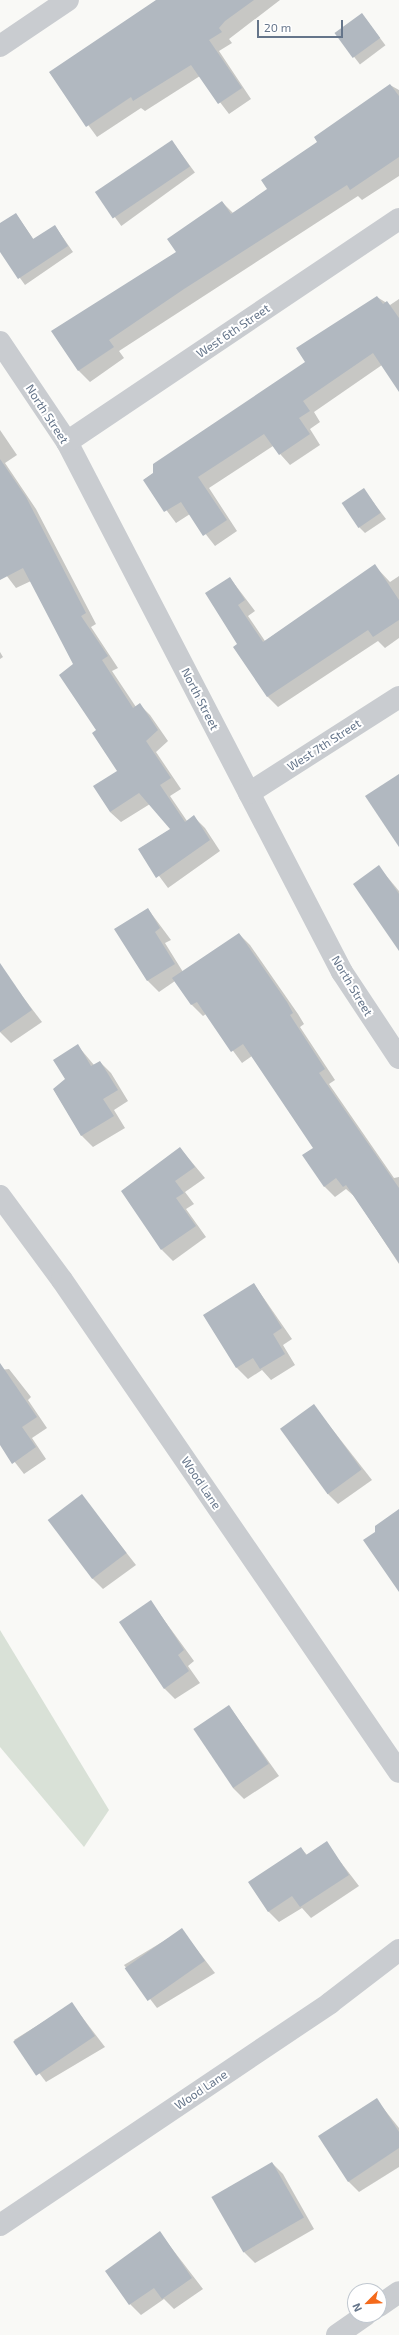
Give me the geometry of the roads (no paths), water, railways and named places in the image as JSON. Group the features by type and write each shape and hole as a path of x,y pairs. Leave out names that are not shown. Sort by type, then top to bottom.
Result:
{"street":[{"path":"0,46 68,0"},
{"name":"West 6th Street","path":"67,442 399,219"},
{"name":"North Street","path":"0,342 67,442 342,972 399,1058"},
{"name":"West 7th Street","path":"249,793 399,697"},
{"name":"Wood Lane","path":"0,1196 62,1280 399,1772"},
{"name":"Wood Lane","path":"0,2225 330,2003 399,1950"},
{"path":"387,2300 399,2292"},
{"path":"342,2334 356,2323"}]}
